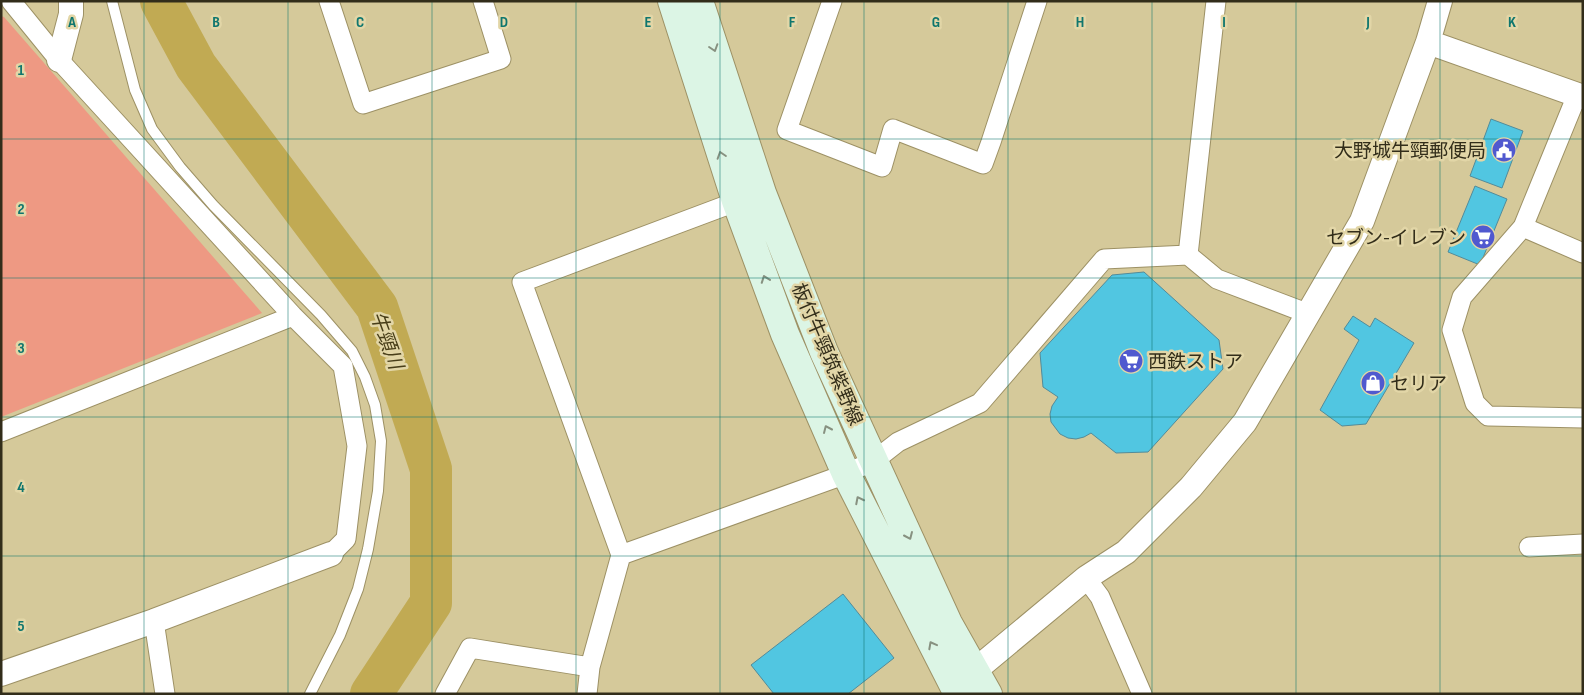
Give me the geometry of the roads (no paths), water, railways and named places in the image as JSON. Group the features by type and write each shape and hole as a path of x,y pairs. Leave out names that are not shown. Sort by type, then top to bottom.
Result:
{"main road":[{"name":"板付牛頸筑紫野線","path":"672,1 736,201 785,334 846,474 954,692"},
{"name":"板付牛頸筑紫野線","path":"699,1 762,193 824,352 948,622 988,694"}],"street":[{"path":"1,674 154,621 331,554 346,539 357,446 343,366 293,316 60,60 12,1"},
{"path":"60,60 71,14 71,1"},
{"path":"329,1 363,104 501,59 483,1"},
{"path":"832,1 787,130 882,167 893,129 983,164 1037,1"},
{"path":"1188,255 1216,1"},
{"path":"954,692 975,670 1086,578 1126,552 1191,487 1244,422 1309,314 1362,220 1428,42 1440,1"},
{"path":"1428,42 1580,96 1523,228 1462,298 1452,330 1475,403 1488,416 1583,418"},
{"path":"587,694 590,667 621,555 522,282 736,201 762,193"},
{"path":"1523,228 1583,253"},
{"path":"621,555 846,474 875,460 898,442 980,403 1104,259 1188,255 1217,280 1309,314"},
{"path":"1,432 293,316"},
{"path":"1529,546 1583,544"},
{"path":"1086,578 1100,597 1142,694"},
{"path":"154,621 165,694"},
{"path":"445,694 470,648 590,667"}],"lane":[{"path":"112,1 135,90 152,129 180,166 213,204 321,315 352,351 365,377 375,405 381,441 378,491 368,548 358,588 340,635 310,694"}],"waterway":[{"name":"牛頸川","path":"161,1 196,66 377,307 431,469 431,603 371,694"}],"place":[{"name":"大野城牛頸郵便局","path":"1504,150"},
{"name":"セブン-イレブン","path":"1483,237"},
{"name":"西鉄ストア","path":"1131,361"},
{"name":"セリア","path":"1373,383"}]}
